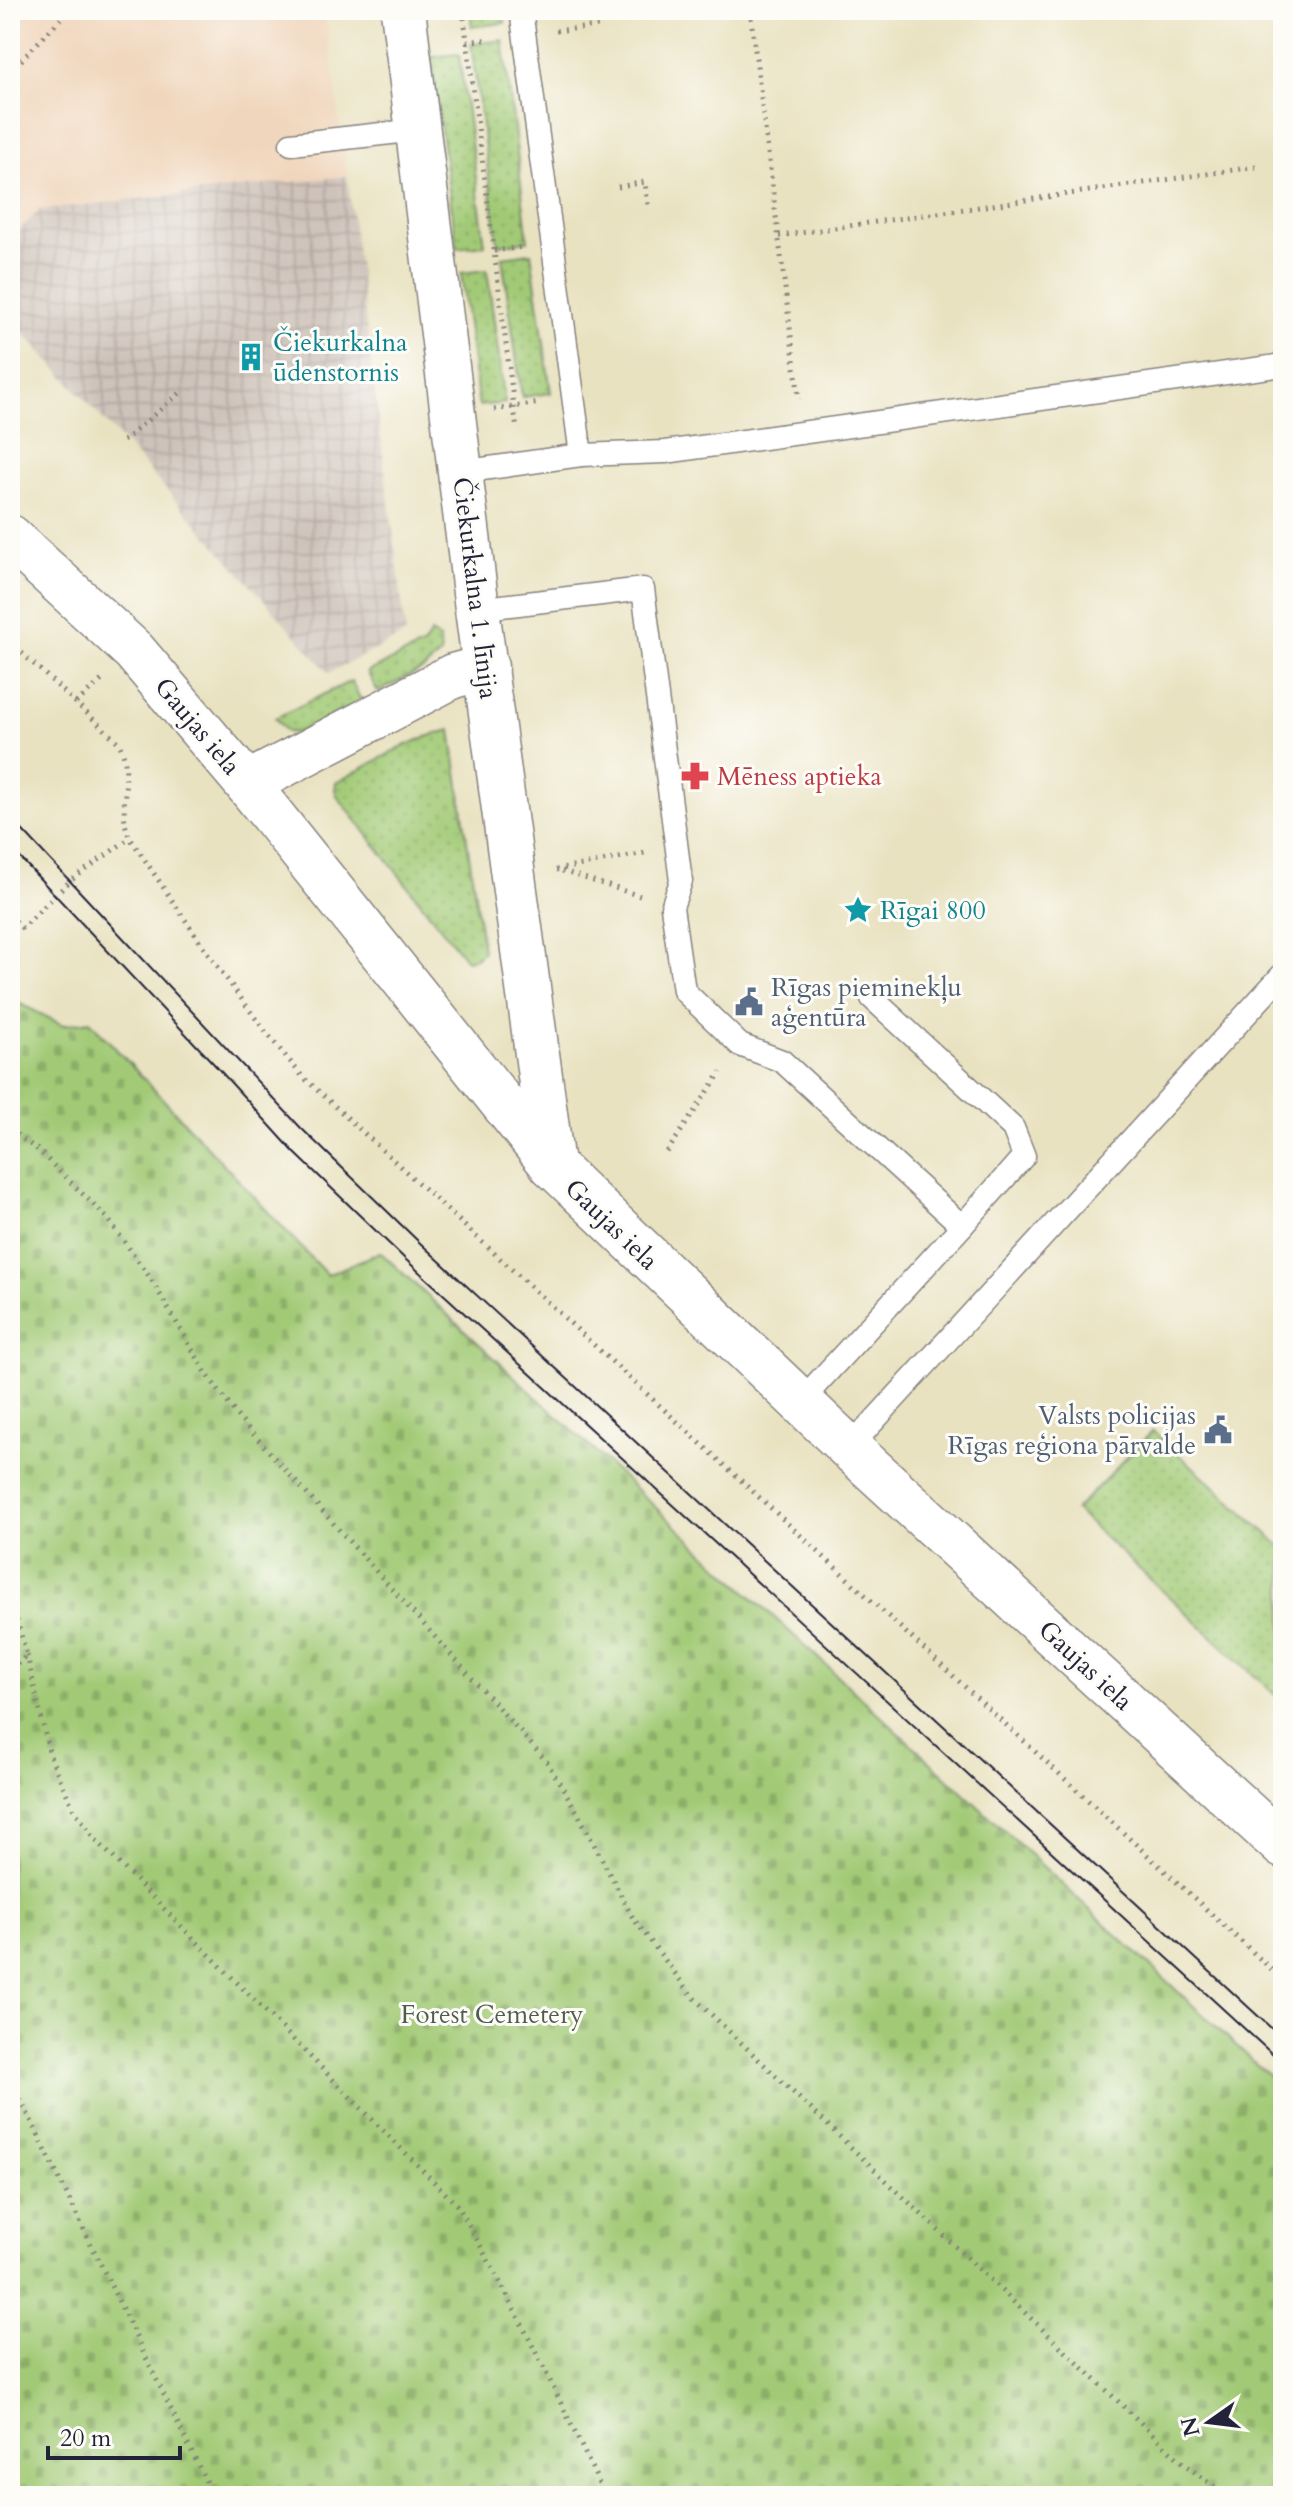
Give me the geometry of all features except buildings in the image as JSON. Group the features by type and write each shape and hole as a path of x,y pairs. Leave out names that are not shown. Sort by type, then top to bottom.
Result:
{"street":[{"name":"Čiekurkalna 1. līnija","path":"403,10 477,609 552,1165"},
{"name":"Gaujas iela","path":"10,537 134,651 247,784 552,1165 849,1448 1283,1846"},
{"path":"247,784 453,676 486,667"}],"lane":[{"path":"521,10 581,455"},
{"path":"291,144 418,130"},
{"path":"461,472 581,455 665,452 1283,365"},
{"path":"477,609 643,589 681,881 672,907 684,991 740,1045 782,1061 962,1226"},
{"path":"849,1448 1283,974"},
{"path":"800,1402 1024,1156 1013,1128 872,998"}],"path":[{"path":"463,10 521,463"},
{"path":"750,10 800,404"},
{"path":"10,72 68,11"},
{"path":"779,236 1261,166"},
{"path":"618,187 645,182 648,205"},
{"path":"123,441 180,393"},
{"path":"453,413 515,408 572,398"},
{"path":"10,642 122,748 126,775 125,820 130,838 207,952 302,1076 1283,1980"},
{"path":"10,915 22,928 70,881 130,838"},
{"path":"546,872 677,847"},
{"path":"559,870 672,907"},
{"path":"667,1152 740,1045"},
{"path":"10,1130 38,1150 108,1219 151,1279 206,1373 238,1417 547,1762 633,1918 693,1997 1184,2464 1227,2496"},
{"path":"10,1597 50,1756 73,1808 96,1840 458,2206 558,2395 605,2496"},
{"path":"10,1671 27,1655"},
{"path":"10,2077 213,2496"}],"shaded area":[{"path":"10,10 325,10 347,176 40,210 10,239"},
{"path":"347,176 406,634 329,673 10,318 10,239 40,210"}],"green space":[{"path":"470,10 503,10 505,23 472,27"},
{"path":"503,40 528,241 498,245 471,44"},
{"path":"459,54 485,245 457,248 431,57"},
{"path":"531,253 551,393 522,397 502,257"},
{"path":"487,270 505,403 479,406 461,273"},
{"path":"431,633 439,639 441,654 424,669 378,692 367,672 424,645"},
{"path":"351,681 362,702 296,733 287,732 275,718"},
{"path":"451,730 483,951 476,958 466,960 335,790 336,783 392,752"},
{"name":"Forest Cemetery","path":"10,999 63,1025 90,1021 327,1275 380,1252 1283,2089 1283,2496 10,2496"},
{"path":"1153,1431 1283,1548 1283,1702 1075,1510"}],"tram line":[{"path":"10,817 301,1128 419,1242 1283,2039"},
{"path":"10,847 294,1152 404,1258 1283,2064"}],"place":[{"name":"Čiekurkalna ūdenstornis","path":"251,357"},
{"name":"Mēness aptieka","path":"695,776"},
{"name":"Rīgai 800","path":"858,910"},
{"name":"Rīgas pieminekļu aģentūra","path":"749,1002"},
{"name":"Valsts policijas Rīgas reģiona pārvalde","path":"1218,1430"}]}
